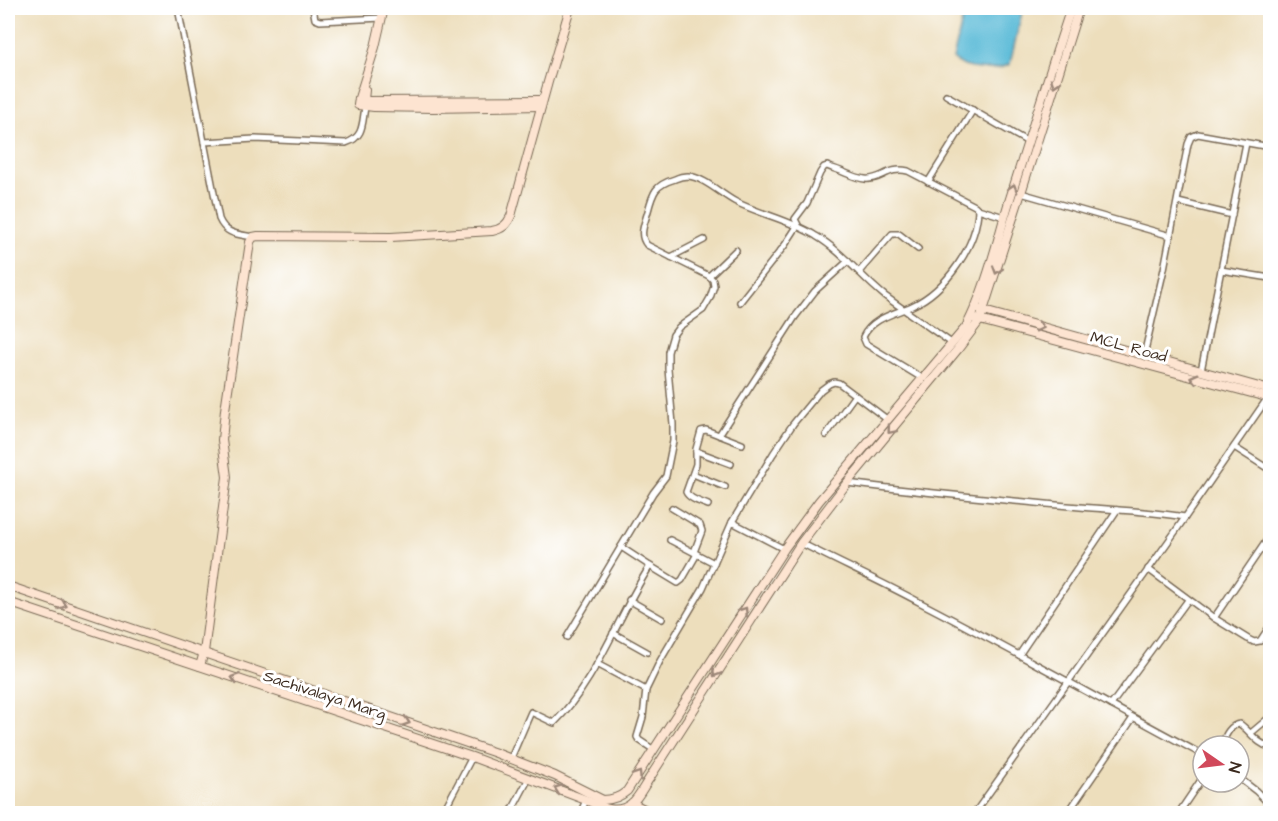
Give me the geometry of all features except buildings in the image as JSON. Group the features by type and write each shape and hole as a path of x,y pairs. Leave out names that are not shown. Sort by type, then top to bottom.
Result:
{"main road":[{"path":"386,8 358,105 433,108 542,103"},
{"path":"386,8 377,56 364,100 542,103"},
{"path":"200,666 204,652 227,477 222,440 225,410 250,242 253,237 391,237 500,229 508,223 511,216 570,8"},
{"path":"8,586 491,751 555,776 603,800 620,797 627,791 784,549 820,500 966,327 975,309 1071,8"},
{"path":"654,813 632,803 801,543 980,320 1079,8"},
{"name":"MCL Road","path":"975,309 1201,371 1270,394"},
{"name":"MCL Road","path":"971,317 1270,394"},
{"path":"820,500 829,506"},
{"name":"Sachivalaya Marg","path":"8,602 487,762 603,808 618,809 632,803"},
{"path":"487,762 491,751"}],"street":[{"path":"178,8 219,219 223,228 230,232 253,237"},
{"path":"313,8 315,19 320,21 382,18"},
{"path":"946,95 1028,142"},
{"path":"204,142 255,140 346,143 355,140 359,135 365,107"},
{"path":"928,182 973,110"},
{"path":"1144,355 1191,137 1198,134 1270,147"},
{"path":"1201,371 1246,143"},
{"path":"798,225 795,219 807,203 820,173 827,166 866,179 874,178 890,170 908,171 978,209 1004,217"},
{"path":"567,637 653,493 666,476 674,441 668,352 673,335 679,327 703,310 714,286 709,276 643,241 642,232 656,188 665,182 686,176 693,177 734,202 798,225 836,249 885,296 952,344"},
{"path":"1021,193 1170,236"},
{"path":"1178,202 1232,215"},
{"path":"922,378 866,344 863,341 864,334 872,324 924,299 953,272 971,241 978,209"},
{"path":"740,302 798,225"},
{"path":"859,272 892,234 899,234 918,249"},
{"path":"671,257 704,240"},
{"path":"709,276 736,250"},
{"path":"719,435 795,317 815,291 848,261"},
{"path":"1221,270 1270,278"},
{"path":"654,750 637,737 643,717 646,690 660,661 703,588 732,522 793,424 821,390 834,382 839,383 888,420"},
{"path":"974,813 1270,394"},
{"path":"826,435 855,395"},
{"path":"708,505 687,495 686,489 696,464 699,435 703,430 742,444"},
{"path":"1234,447 1270,470"},
{"path":"696,451 730,464"},
{"path":"693,474 725,487"},
{"path":"847,483 914,492 1160,512 1185,517"},
{"path":"621,547 678,583 682,580 696,553 702,531 700,525 672,508"},
{"path":"1019,655 1117,510"},
{"path":"732,522 784,549"},
{"path":"1214,618 1270,535"},
{"path":"670,540 714,563"},
{"path":"801,543 918,601 1191,748"},
{"path":"511,759 531,712 554,723 574,699 597,664 629,600 650,566"},
{"path":"1148,569 1214,618 1254,642 1260,641 1270,626"},
{"path":"629,600 662,619"},
{"path":"1111,705 1188,600"},
{"path":"613,633 647,652"},
{"path":"597,664 646,690"},
{"path":"1066,813 1133,717"},
{"path":"1251,733 1270,717"},
{"path":"1227,734 1235,724 1240,724 1262,745 1270,747"},
{"path":"442,813 472,757"},
{"path":"510,813 529,778"},
{"path":"1251,787 1270,805"},
{"path":"1178,813 1191,794"},
{"path":"579,813 586,800"}],"water":[{"path":"965,8 1023,8 1010,64 1004,67 980,69 965,66 953,59"}]}
